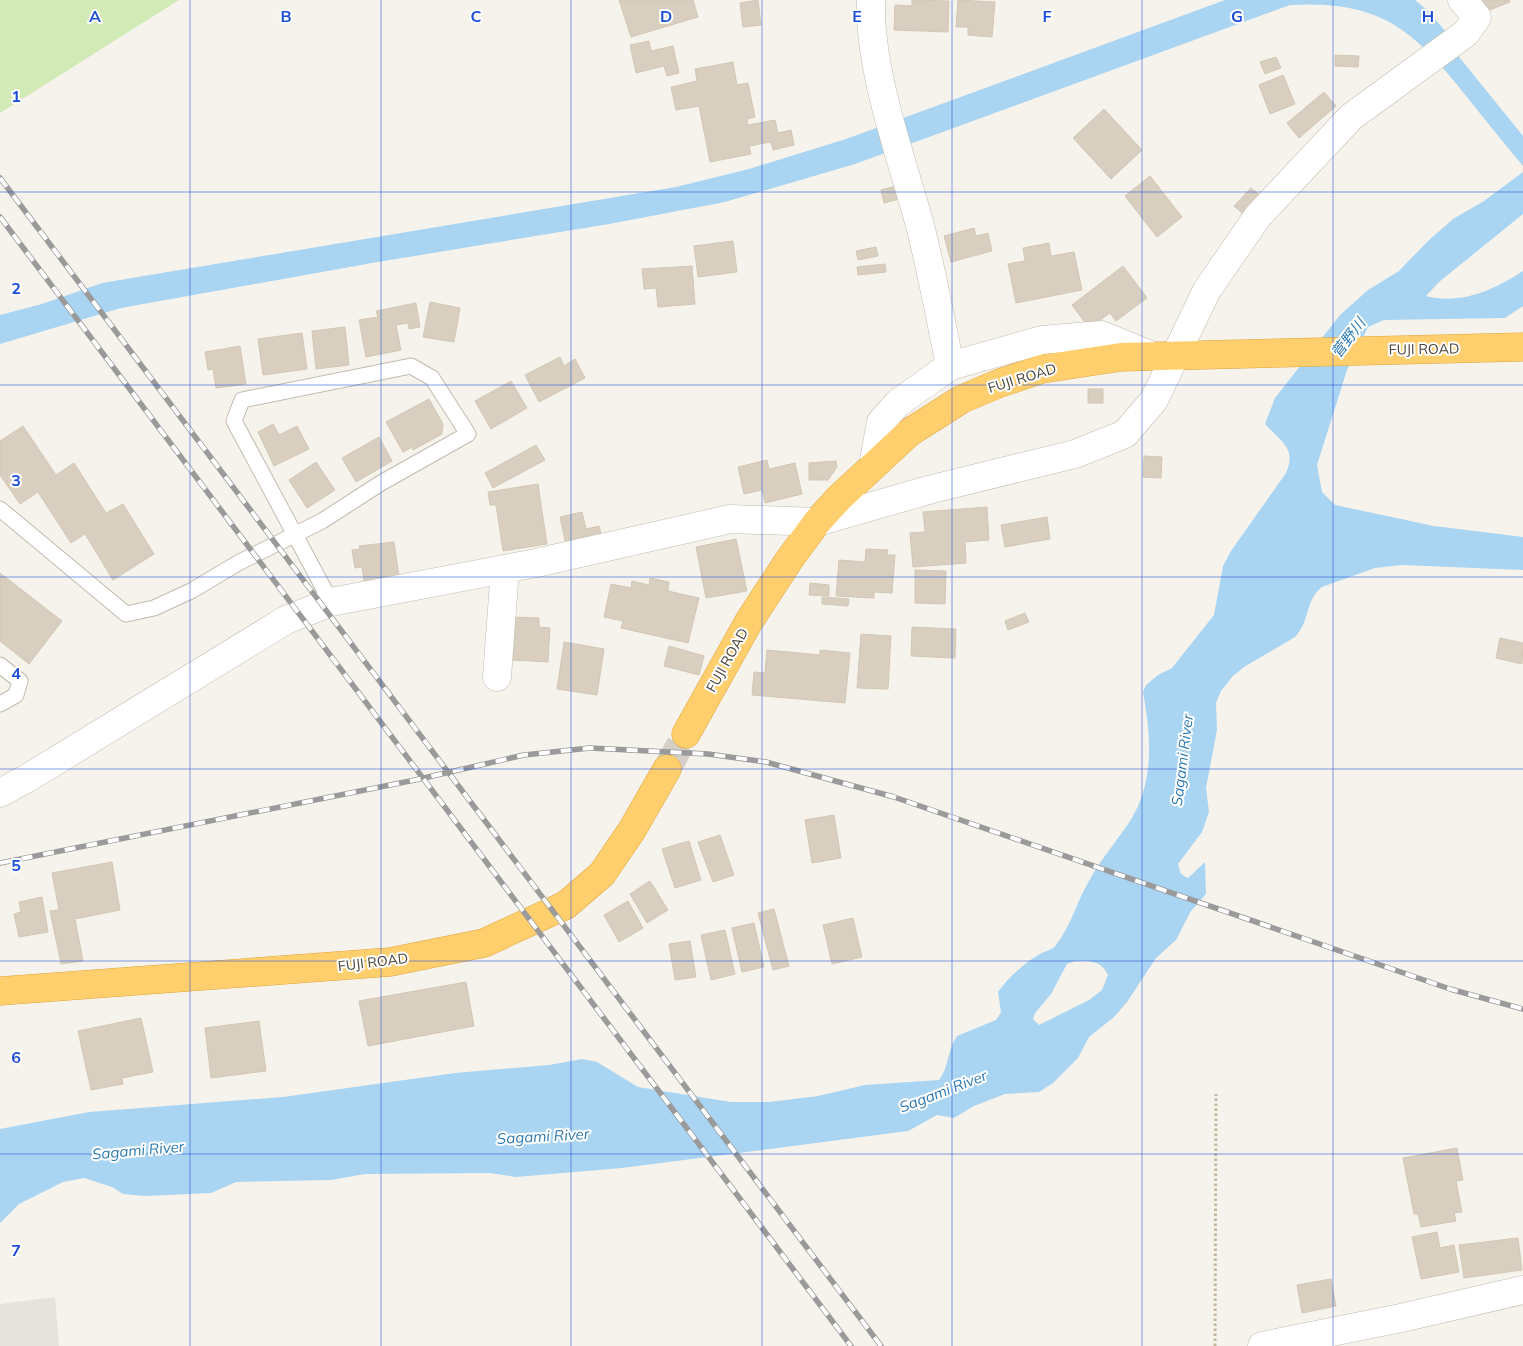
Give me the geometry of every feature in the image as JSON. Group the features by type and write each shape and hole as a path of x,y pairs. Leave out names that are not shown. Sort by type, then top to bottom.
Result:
{"highway":[{"name":"FUJI ROAD","path":"686,734 748,623 789,560 817,522 839,498 910,432 962,399 1000,383 1042,369 1121,357 1523,347"},
{"name":"FUJI ROAD","path":"0,991 390,962 484,943 566,905 602,874 632,830 667,769"}],"street":[{"path":"871,0 870,23 886,106 922,235 950,366"},
{"path":"0,793 286,620 331,602 505,569 730,519 817,522 932,489 1075,454 1125,434 1154,400 1163,356 1258,216 1351,117 1466,33 1477,17 1462,0"},
{"path":"873,466 881,422 898,403 950,366 1042,340 1101,335 1163,356"},
{"path":"497,677 505,569"},
{"path":"1262,1346 1400,1318 1523,1290"}],"lane":[{"path":"0,509 126,614 154,608 191,591 294,535 322,521 381,483 468,434 432,378 411,366 242,400 234,421 294,535 331,602"},
{"path":"0,665 20,681 16,695 0,704"}],"path":[{"path":"1215,1346 1216,1094"}],"shaded area":[{"path":"55,1297 59,1346 0,1346 0,1304"}],"green space":[{"path":"0,0 179,0 0,113"}],"water":[{"path":"1225,0 1415,0 1427,10 1447,33 1443,37 1523,136 1523,166 1440,65 1406,33 1388,21 1345,7 1290,5 855,164 725,202 609,224 372,263 121,308 0,344 0,315 42,304 102,283 676,187 749,169 846,139"},
{"path":"1523,172 1523,214 1439,282 1426,296 1452,299 1477,294 1501,284 1523,271 1523,306 1505,318 1384,320 1368,327 1347,370 1317,465 1322,492 1335,505 1434,526 1523,537 1523,570 1402,565 1375,568 1322,587 1313,598 1303,625 1295,637 1244,667 1233,676 1221,691 1216,703 1217,730 1206,788 1209,812 1202,832 1178,864 1181,874 1188,878 1205,862 1206,894 1191,911 1176,940 1156,958 1127,1002 1114,1017 1089,1037 1078,1058 1053,1083 1039,1092 1005,1094 974,1106 954,1118 937,1115 908,1131 622,1168 516,1177 489,1173 365,1174 331,1180 236,1182 211,1193 145,1196 123,1194 112,1187 84,1178 63,1182 19,1204 0,1223 0,1129 89,1112 283,1097 455,1073 549,1065 582,1059 597,1062 638,1087 731,1102 769,1102 818,1096 865,1085 939,1080 945,1070 951,1047 957,1036 996,1020 1001,1012 998,992 1002,987 1028,962 1056,945 1066,930 1093,873 1130,821 1138,806 1144,790 1149,758 1148,725 1143,692 1146,685 1158,675 1172,668 1214,615 1223,566 1231,551 1286,473 1290,457 1286,446 1265,424 1275,398 1340,315 1368,290 1399,271 1453,219 1484,201","holes":["1075,961 1090,961 1102,966 1108,975 1102,990 1089,1000 1039,1025 1033,1019 1035,1013 1051,994 1067,964"]}],"building":[{"path":"619,0 693,0 698,17 631,37"},
{"path":"758,0 761,25 743,27 740,3"},
{"path":"912,0 949,1 948,32 894,30 895,5 912,6"},
{"path":"958,0 995,2 992,37 968,35 968,27 956,27"},
{"path":"1483,0 1509,0 1510,2 1487,11"},
{"path":"649,41 651,51 673,46 679,73 667,76 664,66 636,73 630,45"},
{"path":"1335,55 1359,56 1358,67 1335,66"},
{"path":"1276,57 1281,68 1265,74 1260,62"},
{"path":"733,62 737,85 748,83 755,117 747,119 748,125 775,120 778,133 791,130 794,145 773,150 771,142 749,146 751,154 710,162 699,106 676,110 671,87 697,81 695,69"},
{"path":"1283,75 1295,104 1270,114 1259,85"},
{"path":"1324,92 1336,106 1299,138 1287,123"},
{"path":"1104,109 1142,150 1111,179 1073,138"},
{"path":"1150,176 1182,217 1157,237 1125,196"},
{"path":"896,186 899,199 884,203 881,190"},
{"path":"1251,188 1261,196 1244,215 1234,206"},
{"path":"974,228 976,236 988,233 992,251 951,262 944,236"},
{"path":"733,241 737,272 698,277 694,246"},
{"path":"1049,243 1051,256 1074,252 1082,290 1016,303 1008,264 1025,261 1023,248"},
{"path":"876,247 878,256 858,260 856,251"},
{"path":"885,264 886,272 858,275 857,267"},
{"path":"692,266 695,304 658,307 656,288 644,289 642,269"},
{"path":"1123,266 1147,298 1116,321 1110,313 1089,328 1072,305"},
{"path":"430,302 460,308 454,342 423,337"},
{"path":"416,303 420,327 409,329 408,323 396,325 401,350 366,357 359,320 378,317 376,311"},
{"path":"345,327 349,365 316,369 312,331"},
{"path":"302,333 307,369 263,375 258,339"},
{"path":"240,346 246,384 216,388 213,369 208,370 205,352"},
{"path":"560,357 564,366 575,359 585,378 539,402 525,375"},
{"path":"511,381 527,408 491,429 475,401"},
{"path":"1088,389 1103,389 1103,403 1088,403"},
{"path":"429,399 443,424 442,434 413,450 412,447 403,452 386,422"},
{"path":"273,424 279,435 297,426 309,449 274,466 258,432"},
{"path":"23,426 56,475 74,463 106,513 123,504 154,554 113,580 85,534 71,543 38,492 20,504 0,475 0,441"},
{"path":"379,437 392,461 356,482 342,458"},
{"path":"536,445 545,460 493,488 485,473"},
{"path":"1144,456 1162,457 1161,478 1143,477"},
{"path":"767,460 769,469 795,463 802,494 765,503 762,490 744,494 738,467"},
{"path":"836,461 837,467 828,480 809,480 809,463"},
{"path":"316,462 335,490 307,508 289,480"},
{"path":"538,484 547,544 503,551 496,505 490,505 488,492"},
{"path":"987,507 989,540 965,542 966,563 913,567 910,533 925,532 923,512"},
{"path":"582,512 586,529 599,526 602,537 566,545 560,517"},
{"path":"1047,517 1050,539 1005,547 1001,525"},
{"path":"736,539 747,591 706,598 696,547"},
{"path":"394,542 399,577 364,581 362,567 355,568 352,550 360,549 359,546"},
{"path":"866,549 888,550 887,555 895,555 892,593 874,592 874,598 836,596 839,560 865,562"},
{"path":"915,570 946,571 945,604 915,603"},
{"path":"0,573 62,621 29,664 0,641"},
{"path":"650,578 669,582 668,591 699,598 688,643 621,628 623,621 604,617 611,584 631,588 632,581 649,585"},
{"path":"810,583 829,585 829,596 809,595"},
{"path":"822,597 849,599 848,606 822,604"},
{"path":"1025,613 1029,622 1008,630 1005,621"},
{"path":"513,617 539,618 539,627 550,628 548,662 511,660"},
{"path":"912,627 956,629 955,658 911,656"},
{"path":"861,634 891,636 888,689 857,688"},
{"path":"1500,638 1523,643 1522,664 1496,658"},
{"path":"564,642 604,649 597,695 557,689"},
{"path":"669,646 704,656 699,675 664,666"},
{"path":"767,650 820,655 820,650 850,653 845,703 752,695 754,672 765,673"},
{"path":"834,815 841,858 812,863 805,820"},
{"path":"720,835 734,875 713,882 698,842"},
{"path":"689,841 701,880 675,888 662,849"},
{"path":"112,862 120,910 75,919 83,961 61,964 50,911 59,910 52,873"},
{"path":"650,881 668,910 647,923 630,894"},
{"path":"42,897 48,932 19,937 14,914 21,912 19,902"},
{"path":"628,901 643,928 619,942 604,915"},
{"path":"774,909 789,966 773,970 758,913"},
{"path":"853,918 862,957 832,964 823,925"},
{"path":"754,923 764,967 742,972 732,928"},
{"path":"725,930 735,974 711,980 701,935"},
{"path":"690,941 696,977 675,980 669,944"},
{"path":"466,982 474,1026 368,1046 359,1001"},
{"path":"141,1018 153,1072 122,1078 123,1084 91,1090 78,1031"},
{"path":"259,1021 266,1071 211,1078 205,1028"},
{"path":"1457,1148 1463,1180 1456,1181 1462,1212 1454,1213 1456,1221 1421,1227 1418,1214 1414,1214 1403,1158"},
{"path":"1437,1232 1440,1248 1454,1245 1459,1272 1421,1279 1412,1237"},
{"path":"1518,1238 1522,1270 1464,1278 1459,1245"},
{"path":"1331,1279 1336,1306 1302,1313 1297,1285"}],"tunnel":[{"path":"667,769 686,734"}],"railway":[{"path":"0,178 881,1346"},
{"path":"0,217 851,1346"},
{"path":"0,863 415,780 524,755 590,748 708,754 766,762 894,797 1450,989 1523,1009"}],"water label":[{"name":"菅野川","path":"1348,338"},
{"name":"Sagami River","path":"1182,760"},
{"name":"Sagami River","path":"943,1091"},
{"name":"Sagami River","path":"543,1136"},
{"name":"Sagami River","path":"138,1150"}]}
